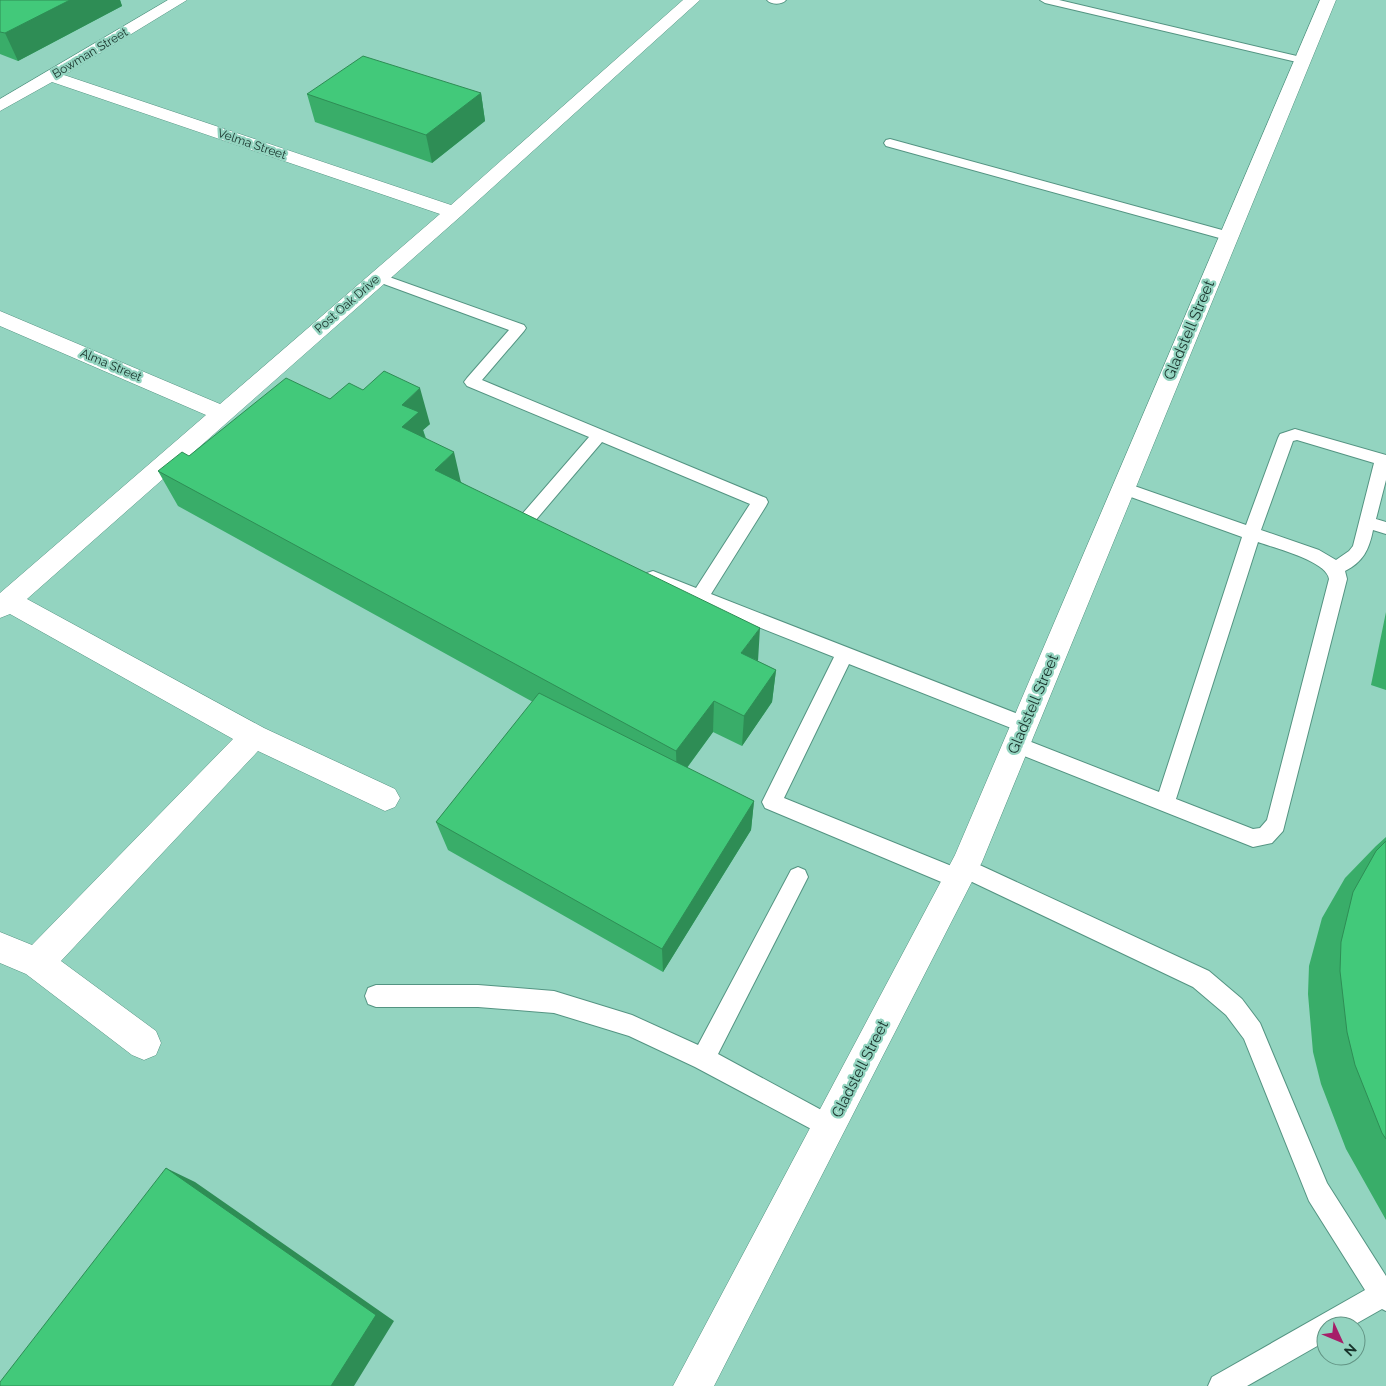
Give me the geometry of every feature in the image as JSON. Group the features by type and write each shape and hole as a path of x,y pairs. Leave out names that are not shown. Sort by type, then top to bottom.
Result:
{"street":[{"name":"Bowman Street","path":"0,106 179,0"},
{"name":"Post Oak Drive","path":"4,604 454,212 692,0"},
{"name":"Gladstell Street","path":"693,1386 830,1127 961,873 1301,60 1328,0"},
{"name":"Velma Street","path":"50,76 454,212"},
{"name":"Alma Street","path":"0,318 221,413"},
{"path":"4,604 254,736 385,798"},
{"path":"37,963 254,736"},
{"path":"0,947 37,963 144,1043"}],"lane":[{"path":"772,0 781,0"},
{"path":"1045,0 1301,60"},
{"path":"890,143 1228,236"},
{"path":"378,277 519,328 472,382 760,502 700,597"},
{"path":"540,531 515,521 599,435"},
{"path":"1165,803 1252,533 1286,438 1289,436 1303,435 1384,460 1359,553 1354,560 1334,568"},
{"path":"638,571 844,655 1165,803 1253,838 1265,836 1276,826 1338,579 1338,572 1313,555 1123,488"},
{"path":"1367,522 1386,528"},
{"path":"844,655 772,802 961,873 1201,979 1234,1007 1252,1031 1318,1192 1384,1296 1345,1316"},
{"path":"704,1059 798,878"},
{"path":"376,996 478,996 554,1002 632,1026 704,1059 830,1127"},
{"path":"1222,1386 1316,1332"}],"building":[{"path":"0,0 70,0 5,33 0,32"},
{"path":"363,56 481,93 426,135 307,94"},
{"path":"384,371 420,388 402,405 419,412 402,427 454,452 435,470 760,628 741,653 776,670 744,716 714,701 676,751 158,471 182,452 189,456 286,378 330,399 349,383 363,390"},
{"path":"539,693 754,801 662,949 436,822"},
{"path":"1386,841 1386,1139 1355,1065 1347,1032 1340,971 1341,942 1353,892 1376,851"},
{"path":"166,1168 376,1315 331,1386 0,1386 0,1382"}]}
